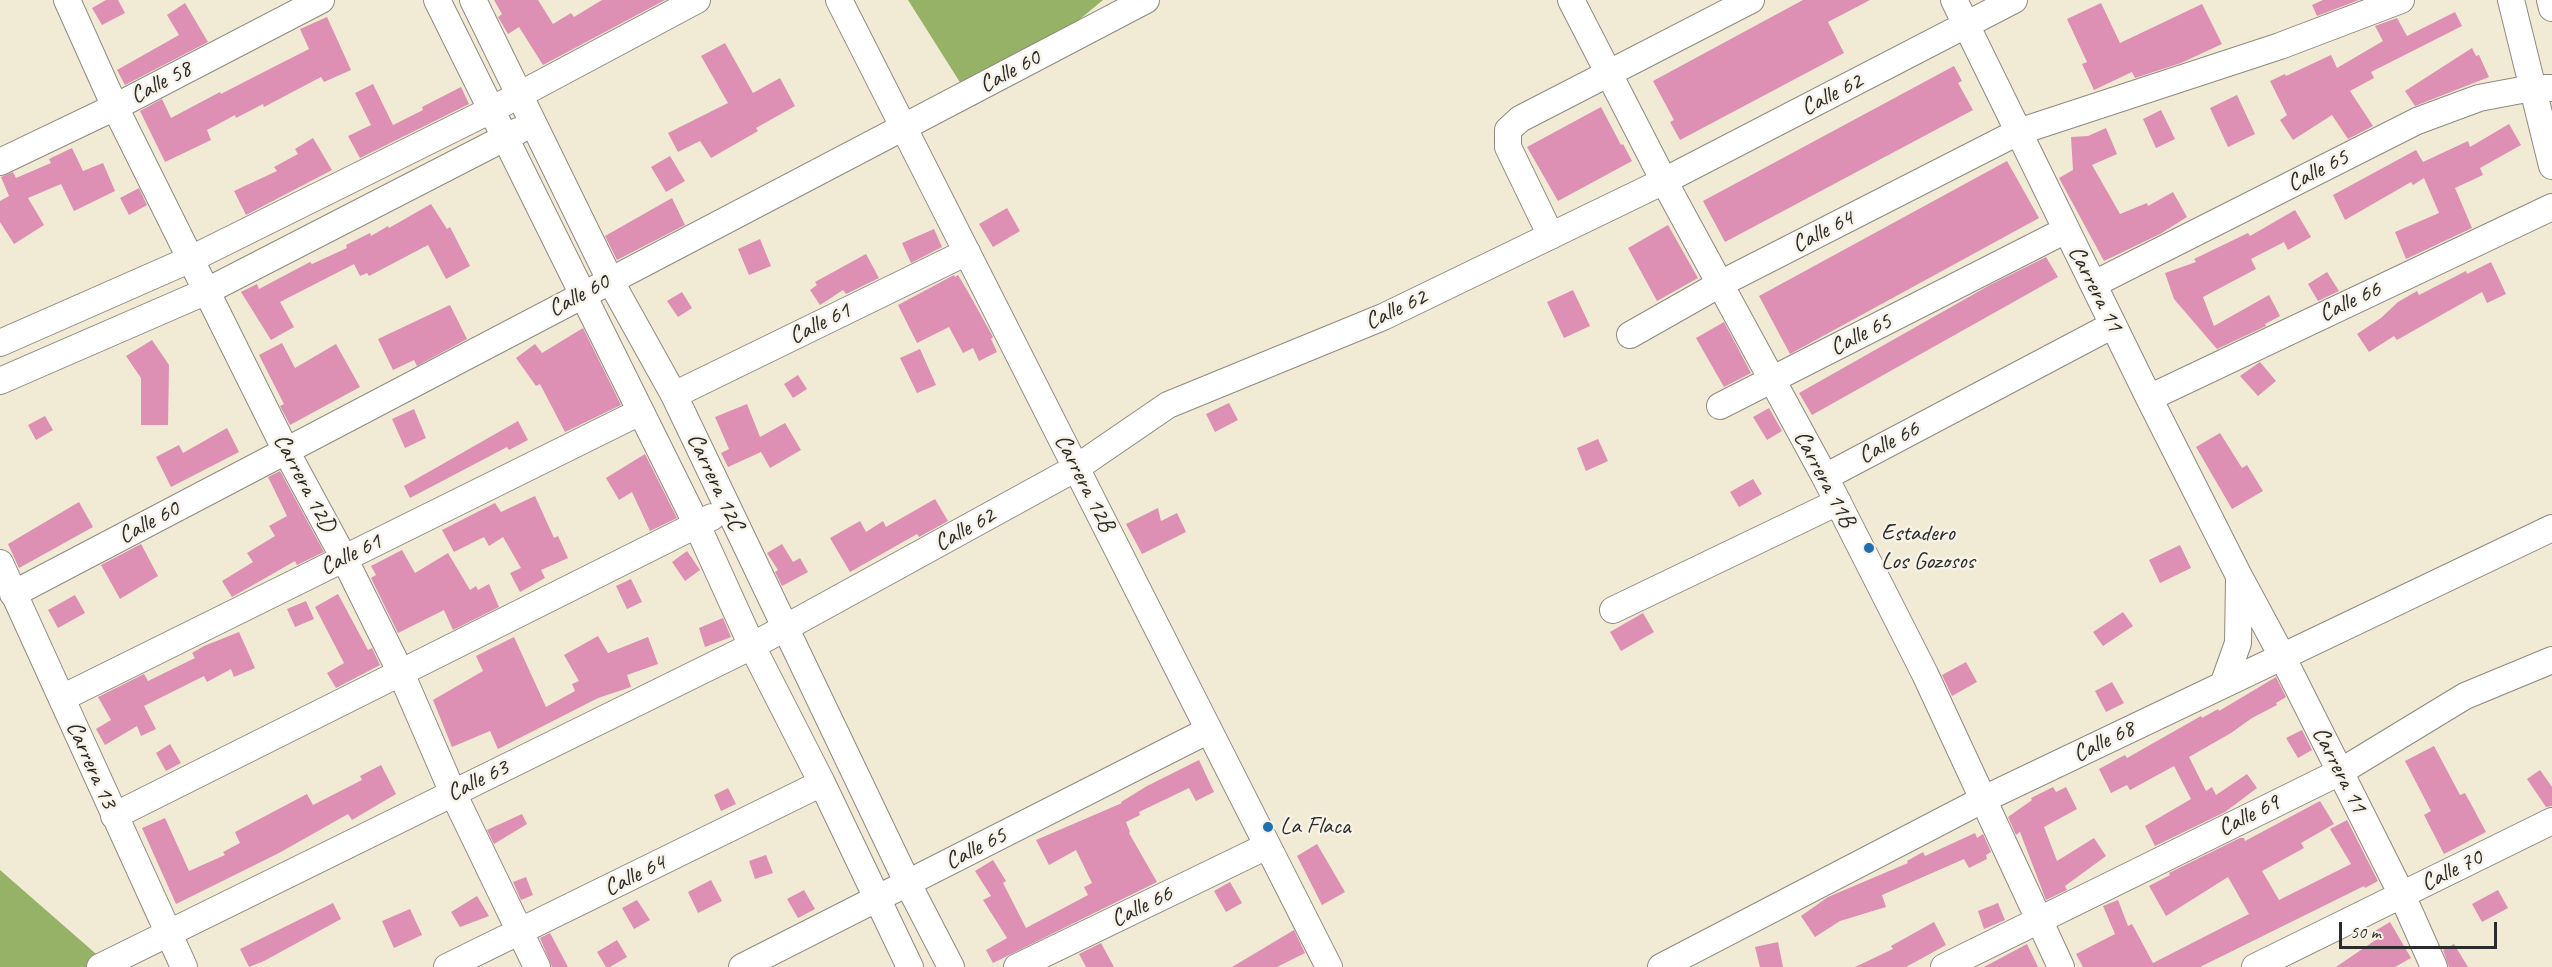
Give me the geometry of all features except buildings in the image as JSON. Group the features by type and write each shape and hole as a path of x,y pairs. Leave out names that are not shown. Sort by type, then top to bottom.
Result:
{"street":[{"name":"Carrera 12D","path":"68,0 115,107 286,451 344,558 401,673 453,793 518,933 537,967"},
{"name":"Calle 58","path":"0,162 115,107 321,0"},
{"name":"Carrera 12C","path":"437,0 697,525 752,646 822,783 910,967"},
{"name":"Carrera 12C","path":"473,0 610,280 674,395 908,884 951,967"},
{"path":"0,343 191,259 519,96 697,0"},
{"name":"Carrera 12B","path":"839,0 1268,846 1324,966"},
{"name":"Calle 60","path":"13,594 1146,0"},
{"name":"Carrera 11B","path":"1571,0 1664,181 1838,502 1925,674 2061,967"},
{"path":"1551,236 1508,147 1508,130 1521,119 1751,0"},
{"name":"Carrera 11","path":"1954,0 2149,398 2402,895 2434,967"},
{"name":"Calle 62","path":"785,629 1076,468 1168,405 1383,317 1664,181 2014,0"},
{"name":"Calle 64","path":"1630,335 1720,284 2018,132 2280,46 2401,0"},
{"path":"2511,0 2542,88 2552,166"},
{"path":"2550,0 2552,8"},
{"name":"Calle 65","path":"2094,284 2417,121 2479,98 2542,88"},
{"path":"0,381 207,291 532,123"},
{"name":"Calle 66","path":"2149,398 2552,207"},
{"name":"Calle 65","path":"1720,406 2066,230"},
{"name":"Calle 61","path":"674,395 967,252"},
{"name":"Calle 66","path":"1825,477 2113,325"},
{"name":"Calle 61","path":"62,698 640,412"},
{"path":"1613,610 1838,502"},
{"path":"114,816 727,509"},
{"name":"Calle 68","path":"1661,967 1691,960 1984,800 2552,528"},
{"name":"Carrera 13","path":"0,563 184,967"},
{"name":"Carrera 11","path":"2223,685 2238,643 2239,576"},
{"name":"Calle 63","path":"100,967 785,629"},
{"name":"Calle 69","path":"1944,967 2037,919 2340,772 2465,696 2552,660"},
{"name":"Calle 65","path":"742,967 1209,730"},
{"name":"Calle 64","path":"447,967 822,783"},
{"name":"Calle 70","path":"2255,967 2552,821"},
{"name":"Calle 66","path":"1017,967 1268,846"}],"green space":[{"path":"908,0 1103,0 975,106"},
{"path":"0,870 111,967 0,967"}],"place":[{"name":"Estadero Los Gozosos","path":"1869,548"},
{"name":"La Flaca","path":"1268,827"}]}
